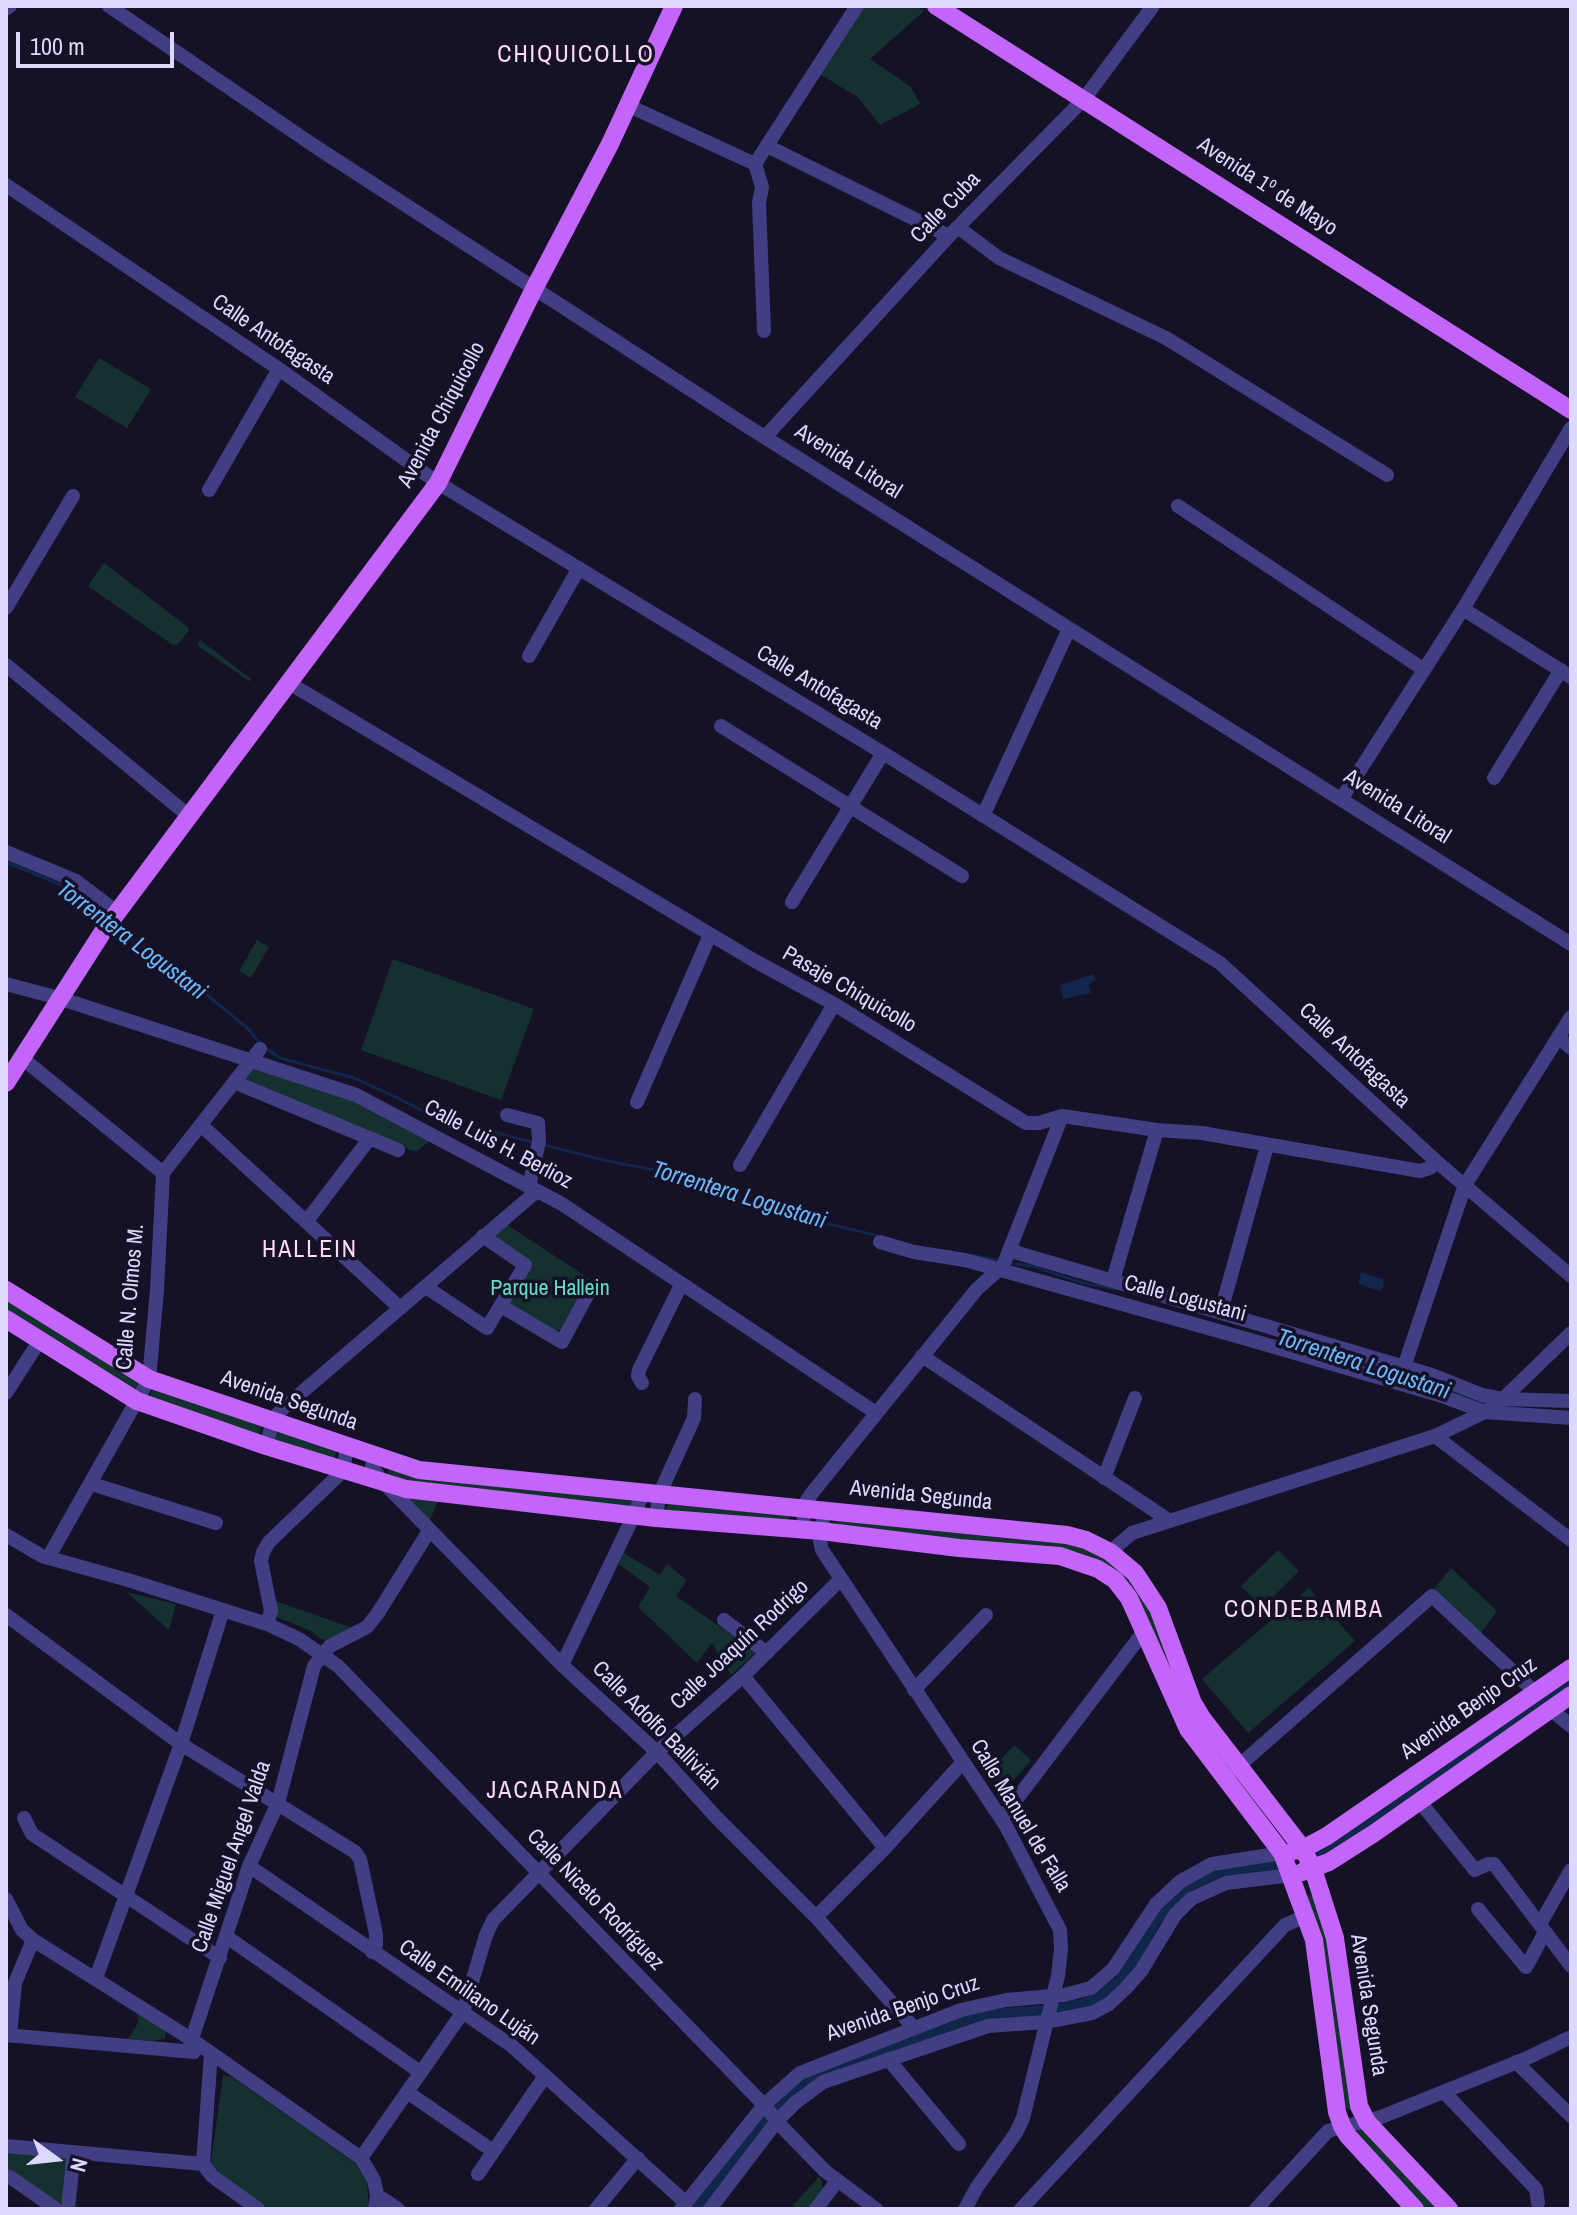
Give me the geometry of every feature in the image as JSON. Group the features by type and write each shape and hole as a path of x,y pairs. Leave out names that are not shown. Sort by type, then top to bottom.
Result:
{"main road":[{"name":"Avenida Chiquicollo","path":"6,1083 112,919 438,483 674,6"},
{"name":"Avenida 1º de Mayo","path":"936,6 1571,410"},
{"name":"Avenida Segunda","path":"6,1290 149,1379 401,1466 439,1473 1067,1535 1110,1552 1135,1573 1158,1608 1193,1703 1303,1849 1313,1869 1335,1938 1359,2106 1367,2122 1449,2209"},
{"name":"Avenida Segunda","path":"6,1319 137,1401 266,1446 406,1489 656,1518 1060,1556 1080,1561 1115,1580 1129,1598 1145,1630 1179,1714 1282,1853 1314,1940 1337,2112 1342,2126 1415,2209"},
{"name":"Avenida Benjo Cruz","path":"1282,1853 1303,1849 1362,1813 1571,1668"},
{"name":"Avenida Benjo Cruz","path":"1292,1875 1313,1869 1373,1834 1571,1695"}],"street":[{"name":"Avenida Litoral","path":"109,6 316,147 534,289 1571,944"},
{"path":"755,164 857,6"},
{"name":"Calle Cuba","path":"765,437 954,232 1084,99 1153,6"},
{"path":"627,105 755,164 762,187 759,203 764,331"},
{"path":"767,146 954,232 999,258 1166,338 1387,475"},
{"name":"Calle Antofagasta","path":"6,185 279,369 438,483 883,753 1220,963 1437,1162 1571,1276"},
{"path":"209,490 279,369"},
{"path":"1342,798 1463,609 1571,428"},
{"path":"6,608 73,496"},
{"path":"1178,506 1423,669"},
{"path":"529,656 579,568"},
{"path":"1463,609 1566,674 1494,778"},
{"path":"983,816 1069,629"},
{"path":"6,665 189,816"},
{"name":"Pasaje Chiquicollo","path":"289,683 710,935 834,1004 1026,1123 1039,1123 1062,1116 1157,1130 1202,1133 1420,1171 1437,1162"},
{"path":"721,726 962,876"},
{"path":"792,902 883,753"},
{"path":"6,852 76,881 112,919"},
{"path":"637,1102 710,935"},
{"name":"Calle Luis H. Berlioz","path":"6,984 59,998 356,1095 562,1204 876,1413"},
{"path":"740,1165 834,1004"},
{"path":"1404,1367 1465,1185 1571,1017"},
{"path":"1558,1037 1571,1048"},
{"path":"22,1058 163,1173 260,1049"},
{"path":"234,1082 398,1150"},
{"path":"266,1446 273,1420 533,1189 538,1123 507,1115"},
{"path":"814,1510 806,1502 977,1289 1005,1262 1062,1116"},
{"path":"201,1125 399,1307"},
{"path":"1113,1280 1157,1130"},
{"path":"306,1222 370,1138"},
{"path":"1221,1311 1267,1146"},
{"name":"Calle N. Olmos M.","path":"48,1558 149,1379 163,1173"},
{"path":"426,1287 487,1328 525,1265 483,1236"},
{"name":"Calle Logustani","path":"880,1242 914,1252 1005,1262 1113,1280 1432,1375 1482,1395 1503,1399 1571,1401"},
{"name":"Calle Logustani","path":"1005,1262 1247,1339 1439,1395 1485,1412 1571,1418"},
{"path":"642,1383 639,1370 681,1285"},
{"path":"501,1306 562,1342 591,1288"},
{"path":"1110,1552 1132,1533 1435,1436 1485,1412 1503,1399 1571,1333"},
{"path":"6,1393 40,1340"},
{"path":"922,1356 1170,1521"},
{"path":"1104,1478 1135,1398"},
{"path":"562,1665 634,1515 651,1494 694,1418 695,1399"},
{"path":"1435,1436 1571,1540"},
{"path":"267,1624 271,1611 261,1561 263,1552 269,1542 343,1471 347,1447"},
{"name":"Calle Adolfo Ballivián","path":"374,1456 372,1467 382,1481 429,1531 562,1665 657,1752 715,1816 816,1917 914,2028"},
{"path":"92,1484 216,1523"},
{"path":"651,1494 656,1518"},
{"name":"Calle Manuel de Falla","path":"814,1510 812,1531 822,1550 1000,1817 1046,1898 1060,1930 1058,1976 1023,2118 965,2209"},
{"path":"323,1655 330,1646 367,1627 429,1531"},
{"name":"Calle Niceto Rodríguez","path":"6,1535 48,1558 267,1624 299,1639 338,1666 765,2105 776,2120 837,2181 876,2209"},
{"name":"Calle Joaquín Rodrigo","path":"361,2158 463,2012 493,1920 657,1752 743,1676 840,1580"},
{"path":"1224,1778 1432,1596 1535,1692"},
{"path":"96,1978 181,1744 223,1610"},
{"path":"6,1615 181,1744 355,1852 360,1859 376,1934 372,1952"},
{"path":"914,1690 986,1615"},
{"path":"724,1620 767,1653"},
{"path":"1000,1817 1145,1630"},
{"name":"Calle Miguel Angel Valda","path":"189,2045 249,1866 278,1803 314,1666 323,1655"},
{"path":"743,1676 885,1848"},
{"path":"1550,1709 1571,1726"},
{"path":"816,1917 885,1848 963,1762"},
{"path":"1420,1802 1475,1870 1494,1864 1571,1966"},
{"path":"24,1818 32,1834 220,1958"},
{"name":"Avenida Benjo Cruz","path":"710,2209 776,2120 823,2082 1048,2009 1103,1979 1128,1950 1156,1904 1194,1872 1212,1864 1282,1853"},
{"name":"Calle Emiliano Luján","path":"249,1866 512,2046 638,2158 684,2206"},
{"path":"1478,1909 1526,1967 1571,1870"},
{"name":"Avenida Benjo Cruz","path":"684,2206 765,2105 800,2073 987,2003 1092,2013 1109,2004 1141,1971 1175,1915 1191,1899 1226,1883 1292,1875"},
{"path":"6,1899 22,1930 33,1940 96,1978 189,2045 211,2053 361,2158 370,2170 376,2202 398,2209"},
{"path":"1021,2209 1285,1925 1306,1916"},
{"path":"227,1937 420,2072"},
{"path":"33,1940 15,1983 8,2035 189,2045"},
{"path":"1256,2209 1328,2131 1367,2122 1571,2037"},
{"path":"211,2053 203,2164 212,2176 258,2209"},
{"path":"888,2059 959,2144"},
{"path":"1516,2062 1571,2116"},
{"path":"478,2174 545,2076"},
{"path":"407,2092 493,2151"},
{"path":"1444,2092 1536,2189 1538,2203"},
{"path":"6,2146 203,2164"},
{"path":"68,2209 74,2152"},
{"path":"596,2209 638,2158"},
{"path":"6,2176 56,2209"},
{"path":"816,2209 837,2181"}],"green space":[{"path":"864,6 916,6 924,11 870,59 911,87 920,104 880,125 858,97 821,75"},
{"path":"99,358 151,389 127,428 75,397"},
{"path":"104,563 188,627 178,644 173,645 89,587"},
{"path":"200,640 250,678 251,680 198,646"},
{"path":"257,940 269,947 251,978 239,971"},
{"path":"393,959 534,1009 501,1100 361,1050"},
{"path":"251,1066 349,1096 432,1139 416,1152 245,1083 243,1078"},
{"name":"Parque Hallein","path":"506,1224 590,1279 562,1330 553,1331 510,1305 527,1268 493,1240 494,1232"},
{"path":"6,1298 139,1382 133,1391 6,1311"},
{"path":"153,1388 263,1424 259,1435 149,1399"},
{"path":"278,1430 337,1449 334,1460 274,1441"},
{"path":"390,1467 634,1499 631,1507 411,1484 386,1477"},
{"path":"405,1497 439,1499 429,1522"},
{"path":"668,1504 789,1516 788,1523 667,1511"},
{"path":"837,1519 1060,1540 1098,1554 1123,1572 1144,1596 1229,1763 1225,1767 1189,1719 1103,1563 1084,1554 1053,1546 960,1541 835,1525"},
{"path":"1278,1550 1299,1571 1262,1608 1241,1586"},
{"path":"624,1553 660,1575 667,1564 687,1580 676,1596 756,1652 731,1675 712,1643 697,1663 638,1607 650,1587 618,1564"},
{"path":"1451,1568 1497,1611 1479,1636 1433,1590"},
{"path":"1309,1588 1355,1641 1248,1733 1202,1679"},
{"path":"127,1592 176,1604 169,1630"},
{"path":"273,1600 355,1629 327,1640 321,1639 311,1631 277,1617"},
{"path":"1014,1745 1031,1760 1005,1790 988,1774"},
{"path":"1308,1894 1314,1896 1330,1950 1352,2106 1350,2110 1343,2108"},
{"path":"138,2011 166,2030 165,2039 128,2039 138,2023"},
{"path":"223,2075 232,2077 355,2163 367,2181 369,2209 269,2209 210,2169"},
{"path":"1360,2129 1439,2209 1423,2209 1354,2134"},
{"path":"6,2151 65,2158 64,2201 59,2205 6,2171"},
{"path":"820,2176 823,2189 810,2209 796,2209 793,2205"}],"water":[{"path":"1093,974 1096,980 1089,984 1091,993 1063,999 1060,985"},
{"path":"1361,1272 1383,1279 1384,1286 1380,1291 1358,1284"}],"waterway":[{"name":"Torrentera Logustani","path":"6,862 68,888 105,920"},
{"name":"Torrentera Logustani","path":"114,927 184,976 246,1027 261,1044"},
{"name":"Torrentera Logustani","path":"267,1049 280,1058 354,1078 455,1128 485,1130 532,1142"},
{"name":"Torrentera Logustani","path":"544,1145 686,1176 775,1211 879,1236"},
{"name":"Torrentera Logustani","path":"972,1255 1000,1261"},
{"name":"Torrentera Logustani","path":"1007,1263 1032,1266 1083,1283 1116,1289"},
{"name":"Torrentera Logustani","path":"1315,1348 1440,1386 1483,1403"},
{"path":"1317,1855 1571,1679"},
{"path":"695,2209 778,2102 803,2081 965,2020 1085,2004 1119,1982 1155,1921 1189,1886 1216,1874 1273,1866"}],"district":[{"name":"CHIQUICOLLO","path":"576,56"},
{"name":"HALLEIN","path":"310,1251"},
{"name":"CONDEBAMBA","path":"1304,1611"},
{"name":"JACARANDA","path":"555,1792"}]}
